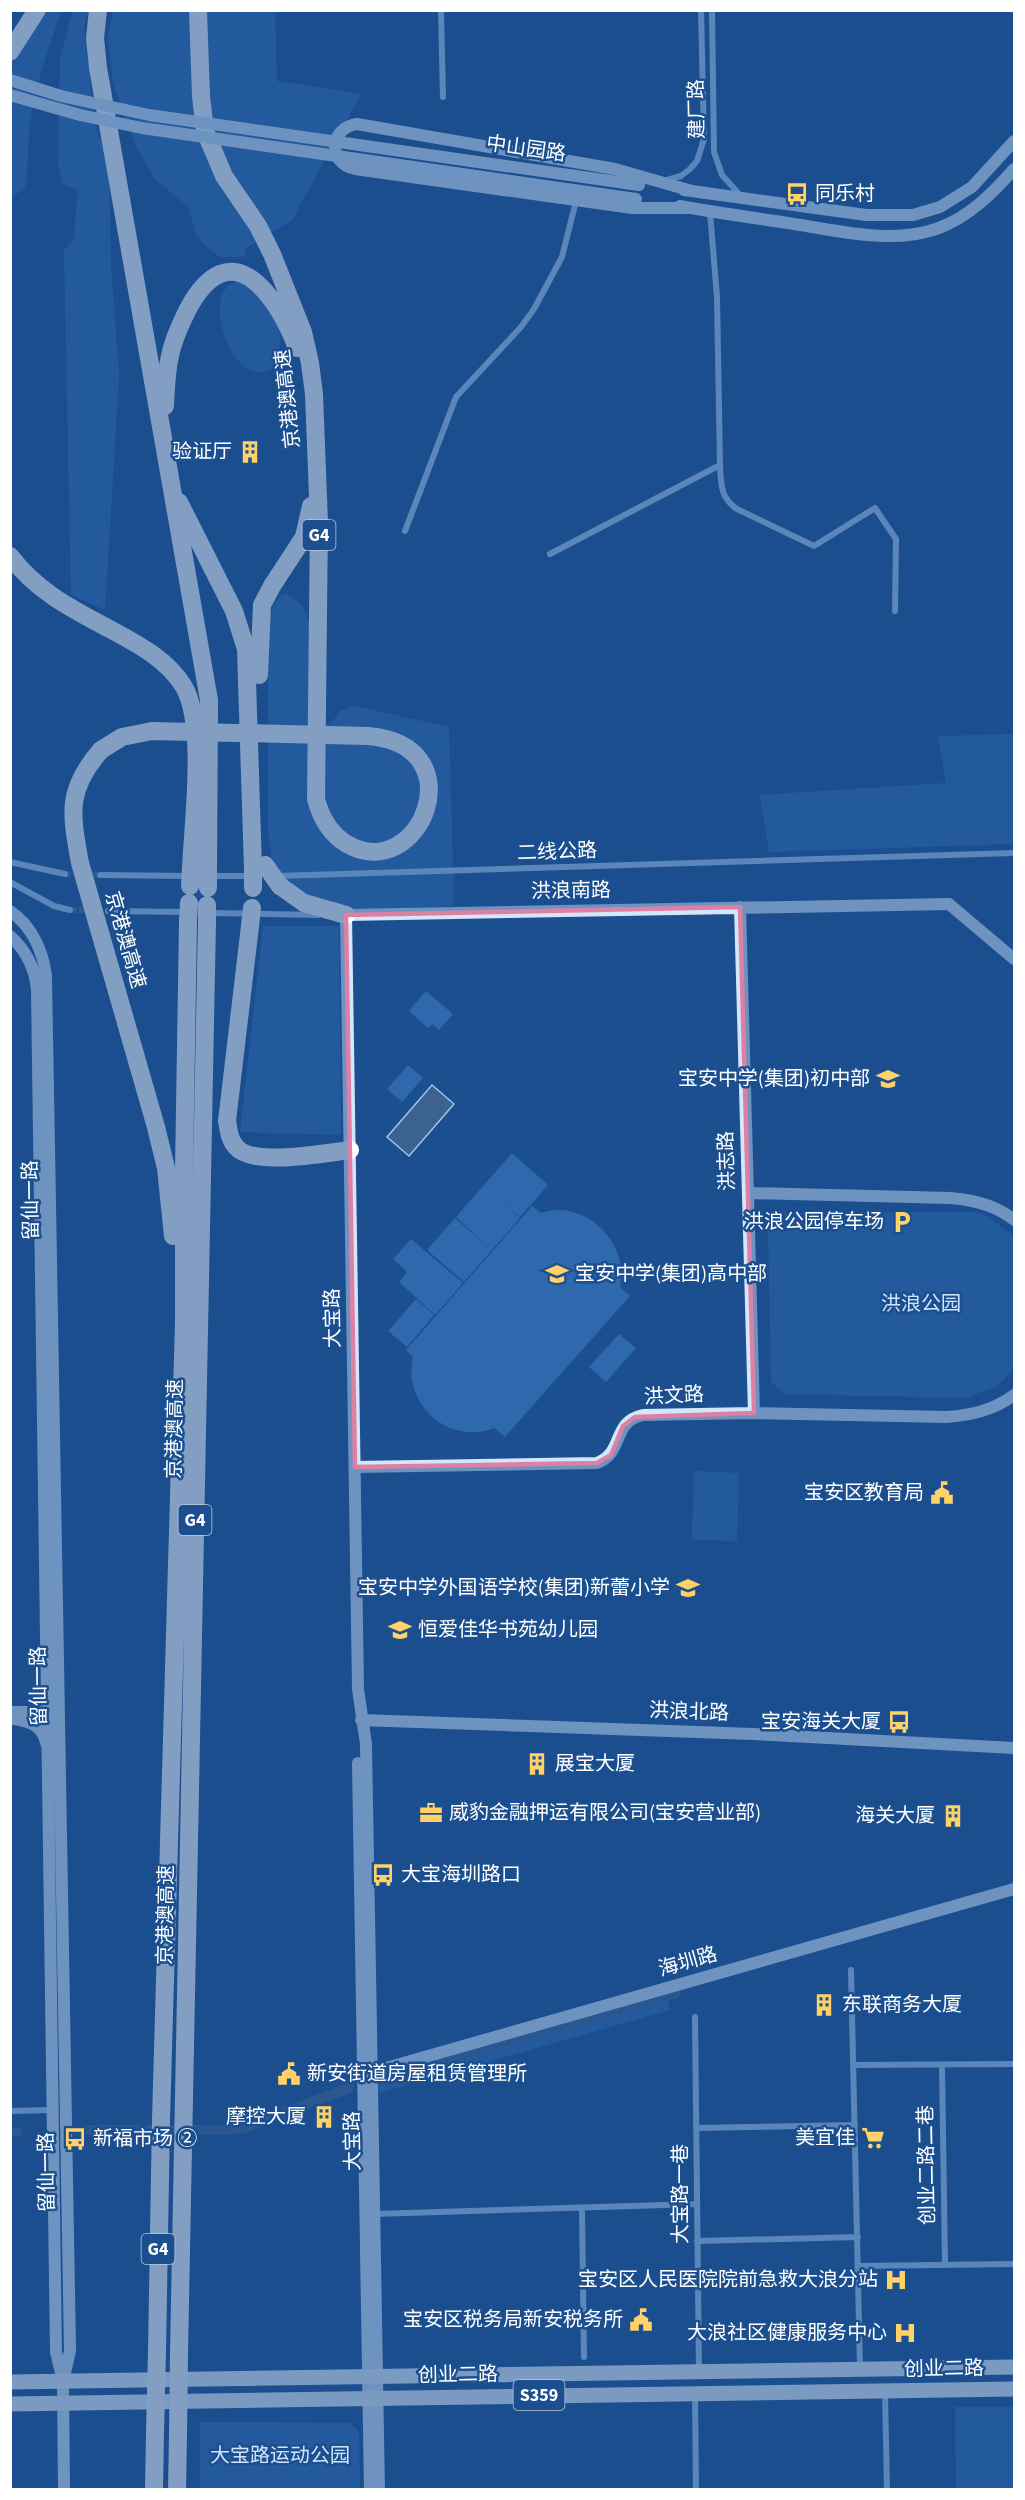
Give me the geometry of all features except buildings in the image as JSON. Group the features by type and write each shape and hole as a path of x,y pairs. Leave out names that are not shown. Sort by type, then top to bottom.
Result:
{"highway":[{"name":"京港澳高速","path":"182,1388 171,1206 166,1168 80,863 74,828 76,785 82,772 101,750 122,737 152,731 368,736 391,740 410,751 424,769 429,789 426,813 416,829 397,844 376,851 358,849 339,838 324,822 316,800 318,477 314,394 308,347 272,254 258,226 224,176 205,131 201,96 198,10"},
{"path":"10,52 37,11"},
{"name":"G4","path":"97,13 95,38 98,69 209,700 198,906"},
{"path":"166,459 166,378 170,354 180,327 192,302 208,281 221,273 230,272 247,276 262,286 275,303 299,353 304,399 309,516"},
{"path":"318,477 304,537 266,596 260,613 258,841 260,854 253,888 227,1121 229,1135 237,1149 250,1156 265,1158 350,1150"},
{"path":"169,480 234,611 246,649 259,867 303,903 346,915"},
{"name":"G4","path":"10,556 43,591 137,645 172,672 183,685 190,698 196,748 199,868"},
{"name":"京港澳高速","path":"154,2490 160,2148 184,1323 184,1171 198,906"},
{"name":"京港澳高速","path":"177,2490 184,2118 198,906"}],"main road":[{"name":"中山园路","path":"10,80 62,96 148,115 863,215 914,215 940,207 972,187 1014,141"},
{"name":"中山园路","path":"10,95 80,116 142,128 848,232 905,236 942,227 967,214 989,197 1014,169"},
{"path":"688,208 632,208 349,168 336,157 335,140 341,130 357,124 605,168 692,190"},
{"name":"洪浪南路","path":"346,915 948,904 1014,959"},
{"name":"洪志路","path":"740,907 754,1413"},
{"path":"10,911 23,921 36,942 45,964 42,990"},
{"name":"大宝路","path":"346,915 358,1689 366,1744 372,2072 370,2214"},
{"path":"10,936 23,949 31,962 42,990"},
{"name":"留仙一路","path":"42,990 51,1715 70,2351 63,2381 64,2490"},
{"path":"748,1193 951,1197 991,1206 1014,1220"},
{"name":"洪文路","path":"355,1467 597,1463 611,1455 623,1426 635,1417 754,1413 947,1417 968,1416 1013,1399"},
{"path":"12,1717 51,1715"},
{"name":"留仙一路","path":"51,1715 48,1751 56,2352 63,2381"},
{"path":"12,1717 36,1725 45,1738 48,1751"},
{"name":"大宝路","path":"362,1720 358,1743 373,2375 370,2490"},
{"name":"洪浪北路","path":"362,1720 753,1734 1014,1748"},
{"name":"海圳路","path":"372,2072 1014,1889"},
{"path":"997,2368 1014,2360"},
{"name":"创业二路","path":"10,2382 1014,2367"},
{"name":"创业二路","path":"10,2404 885,2390 1010,2391"},
{"name":"大宝路","path":"373,2397 379,2490"}],"street":[{"path":"441,10 443,97"},
{"name":"建厂路","path":"659,181 671,180 690,169 701,150 704,139 701,10"},
{"name":"建厂路","path":"712,10 714,152 722,176 743,197"},
{"path":"405,531 456,397 521,327 534,309 562,258 576,201"},
{"path":"710,211 717,297 720,465 723,493 728,502 737,509 814,546 875,508 896,539 895,611"},
{"path":"550,554 720,465"},
{"name":"二线公路","path":"100,875 282,876 424,873 1014,853"},
{"path":"10,862 65,874"},
{"path":"10,882 46,902 70,909"},
{"name":"洪浪南路","path":"108,911 198,906 346,915"},
{"path":"851,1970 860,2369"},
{"name":"大宝路一巷","path":"695,2017 699,2371"},
{"path":"854,2066 1014,2064"},
{"name":"创业二路二巷","path":"942,2065 945,2265"},
{"path":"10,2111 53,2110"},
{"path":"697,2128 855,2125"},
{"path":"370,2214 697,2204"},
{"path":"582,2208 584,2357"},
{"path":"698,2241 858,2237"},
{"path":"858,2266 1014,2264"},
{"path":"885,2390 887,2490"},
{"path":"695,2393 696,2490"}],"highlighted area":[{"path":"740,907 754,1413 635,1417 623,1426 611,1455 597,1463 355,1467 346,915"}],"green space":[{"path":"275,10 277,81 361,94 292,220 246,248 244,257 220,257 196,235 188,207 155,179 136,147 113,83 108,38 113,11"},
{"path":"45,11 61,11 35,95 29,132 25,189 11,197 10,67"},
{"path":"73,11 88,11 84,27 96,131 109,155 111,267 119,375 105,610 71,595 64,251 74,238 78,190 63,184 58,166 60,58"},
{"path":"239,281 263,296 276,315 280,339 276,367 263,372 251,371 240,363 225,337 220,307 222,295 229,286"},
{"path":"288,594 302,606 311,626 314,723 331,724 340,711 354,706 449,727 454,906 345,911 303,898 272,859 268,830 268,660 271,612 274,603 282,595"},
{"path":"1014,734 1014,844 769,852 760,795 946,783 938,736"},
{"path":"263,926 339,926 341,1135 240,1132"},
{"path":"426,991 453,1014 439,1030 432,1024 428,1028 409,1011"},
{"path":"408,1065 423,1078 402,1102 387,1089"},
{"path":"512,1153 548,1185 520,1217 497,1197 520,1218 492,1250 456,1217"},
{"path":"532,1206 541,1213 557,1210 573,1212 588,1218 601,1228 611,1240 618,1255 621,1271 620,1287 630,1296 505,1437 494,1428 477,1432 461,1431 446,1426 432,1417 422,1405 411,1374 413,1357 406,1350"},
{"name":"洪浪公园","path":"975,1212 989,1217 1014,1237 1014,1369 996,1387 964,1398 785,1394 771,1382 768,1220 775,1213"},
{"path":"455,1218 492,1250 464,1282 427,1250"},
{"path":"411,1239 463,1283 435,1315 399,1282 407,1272 393,1259"},
{"path":"416,1299 434,1315 407,1347 388,1331"},
{"path":"619,1334 636,1348 606,1382 589,1367"},
{"path":"694,1471 739,1473 737,1541 692,1540"},
{"path":"665,1985 670,2010 372,2095 372,2072"},
{"path":"955,2407 1014,2407 1014,2489 956,2489"},
{"name":"大宝路运动公园","path":"200,2422 350,2423 359,2432 360,2489 200,2489"}],"shaded area":[{"path":"432,1085 454,1104 409,1156 387,1137"}],"waterway":[{"path":"389,2075 676,1993"},
{"path":"89,2130 244,2128 349,2088"},
{"path":"10,2132 18,2132"}],"tunnel":[{"path":"65,874 100,875"},
{"path":"70,910 90,910"}],"place":[{"name":"同乐村","path":"797,194"},
{"name":"验证厅","path":"250,452"},
{"name":"宝安中学(集团)初中部","path":"888,1079"},
{"name":"洪浪公园停车场","path":"902,1222"},
{"name":"宝安中学(集团)高中部","path":"557,1274"},
{"name":"宝安区教育局","path":"942,1493"},
{"name":"宝安中学外国语学校(集团)新蕾小学","path":"688,1588"},
{"name":"恒爱佳华书苑幼儿园","path":"400,1630"},
{"name":"宝安海关大厦","path":"899,1722"},
{"name":"展宝大厦","path":"537,1764"},
{"name":"威豹金融押运有限公司(宝安营业部)","path":"431,1813"},
{"name":"海关大厦","path":"953,1816"},
{"name":"大宝海圳路口","path":"383,1875"},
{"name":"东联商务大厦","path":"824,2005"},
{"name":"新安街道房屋租赁管理所","path":"289,2074"},
{"name":"摩控大厦","path":"324,2117"},
{"name":"美宜佳","path":"873,2138"},
{"name":"新福市场 ②","path":"75,2139"},
{"name":"宝安区人民医院院前急救大浪分站","path":"896,2280"},
{"name":"宝安区税务局新安税务所","path":"641,2320"},
{"name":"大浪社区健康服务中心","path":"905,2333"}]}
